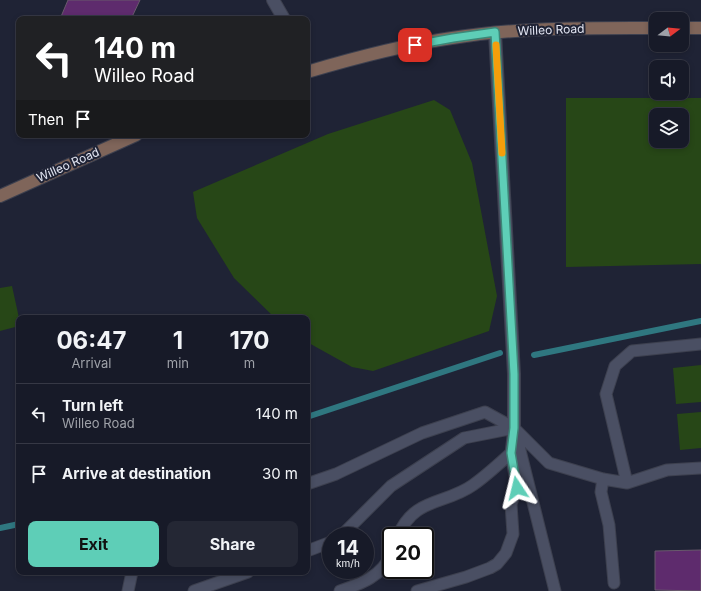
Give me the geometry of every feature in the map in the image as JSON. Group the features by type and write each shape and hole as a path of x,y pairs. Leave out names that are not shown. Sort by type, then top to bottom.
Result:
{"street":[{"path":"273,0 282,16"},
{"name":"Willeo Road","path":"310,71 428,42 495,32 550,29 649,28"},
{"path":"689,28 701,28"},
{"path":"495,32 514,374 514,428"},
{"name":"Willeo Road","path":"0,196 129,138"}],"lane":[{"path":"627,483 606,394 615,366 632,351 701,344"},
{"path":"310,483 336,474 422,433 485,412 514,428 549,463 603,479 627,483 667,470 701,468"},
{"path":"417,591 484,570 497,564 502,559 513,534 512,504 517,488 511,453 514,428"},
{"path":"350,527 391,486 464,438 514,428"},
{"path":"514,428 556,591"},
{"path":"403,527 406,521 415,512 429,504 472,486 511,453"},
{"path":"603,479 601,492 609,525 614,583"},
{"path":"310,550 322,545"},
{"path":"340,591 361,583 382,569"},
{"path":"128,591 131,575"},
{"path":"194,591 239,575"}],"green space":[{"path":"566,98 649,98 649,100 689,100 689,98 701,98 701,264 566,267"},
{"path":"434,100 450,110 472,163 497,296 489,331 373,371 352,367 310,344 310,315 272,315 234,278 197,218 193,192 328,134"},
{"path":"12,286 18,315 16,315 16,327 0,331 0,288"},
{"path":"701,365 701,402 676,404 673,368"},
{"path":"701,412 701,448 680,450 677,414"}],"building":[{"path":"68,0 140,0 132,16 61,16"},
{"path":"701,550 701,591 655,590 655,551"}],"waterway":[{"path":"534,355 701,321"},
{"path":"310,416 500,353"},
{"path":"0,528 16,525"}],"slow traffic":[{"path":"496,45 502,153"}],"route":[{"path":"415,45 495,32 514,374 514,428 511,453 517,488"}]}
